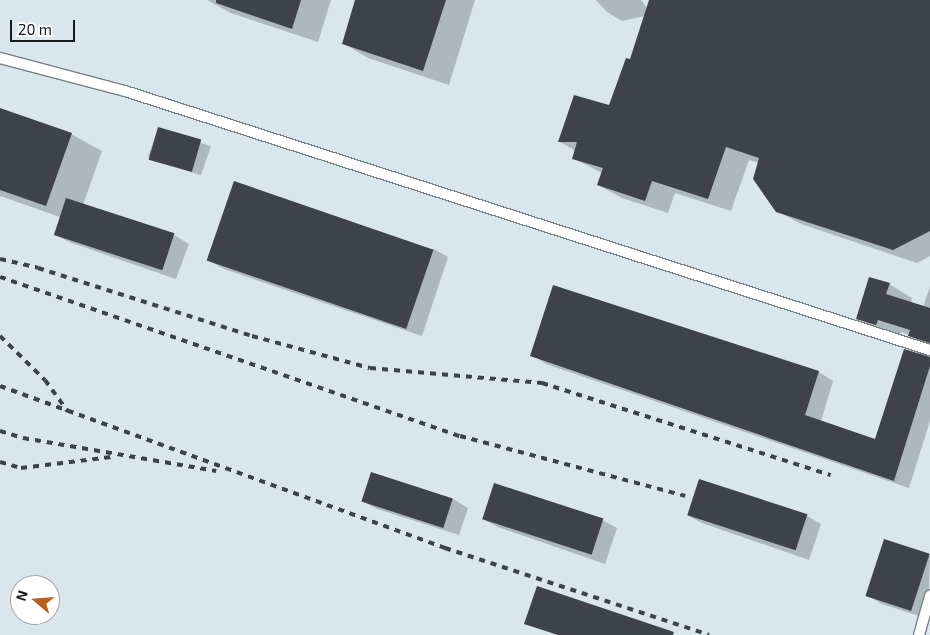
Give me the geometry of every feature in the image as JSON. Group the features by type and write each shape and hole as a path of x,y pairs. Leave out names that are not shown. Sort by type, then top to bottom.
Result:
{"lane":[{"path":"0,58 125,91 930,350"},
{"path":"918,635 930,596"}],"building":[{"path":"216,0 301,0 292,29 216,3"},
{"path":"355,0 446,0 423,71 342,44"},
{"path":"649,0 930,0 930,231 893,250 776,212 753,179 759,158 726,147 708,199 652,181 645,201 597,185 603,168 572,159 577,142 558,142 574,95 609,105 626,58 630,59"},
{"path":"0,108 72,133 46,206 0,190"},
{"path":"158,127 201,139 192,172 149,160"},
{"path":"234,181 434,250 406,329 207,260"},
{"path":"66,198 174,233 162,270 54,235"},
{"path":"869,277 890,283 886,294 930,308 930,343 908,336 910,330 878,320 876,325 856,319"},
{"path":"553,285 819,371 805,415 875,439 904,349 930,357 930,366 894,481 530,356"},
{"path":"371,472 453,499 443,528 361,501"},
{"path":"699,479 807,514 796,550 687,515"},
{"path":"494,483 603,519 592,555 482,519"},
{"path":"884,539 930,554 911,611 865,596"},
{"path":"537,586 674,632 673,635 558,635 524,624"}],"railway":[{"path":"0,259 38,268 252,336 370,368 542,383 831,475"},
{"path":"0,277 460,436 685,496"},
{"path":"0,336 45,380 68,412"},
{"path":"0,386 445,548 709,635"},
{"path":"0,431 23,438 216,471"},
{"path":"0,462 21,468 111,457"}]}
